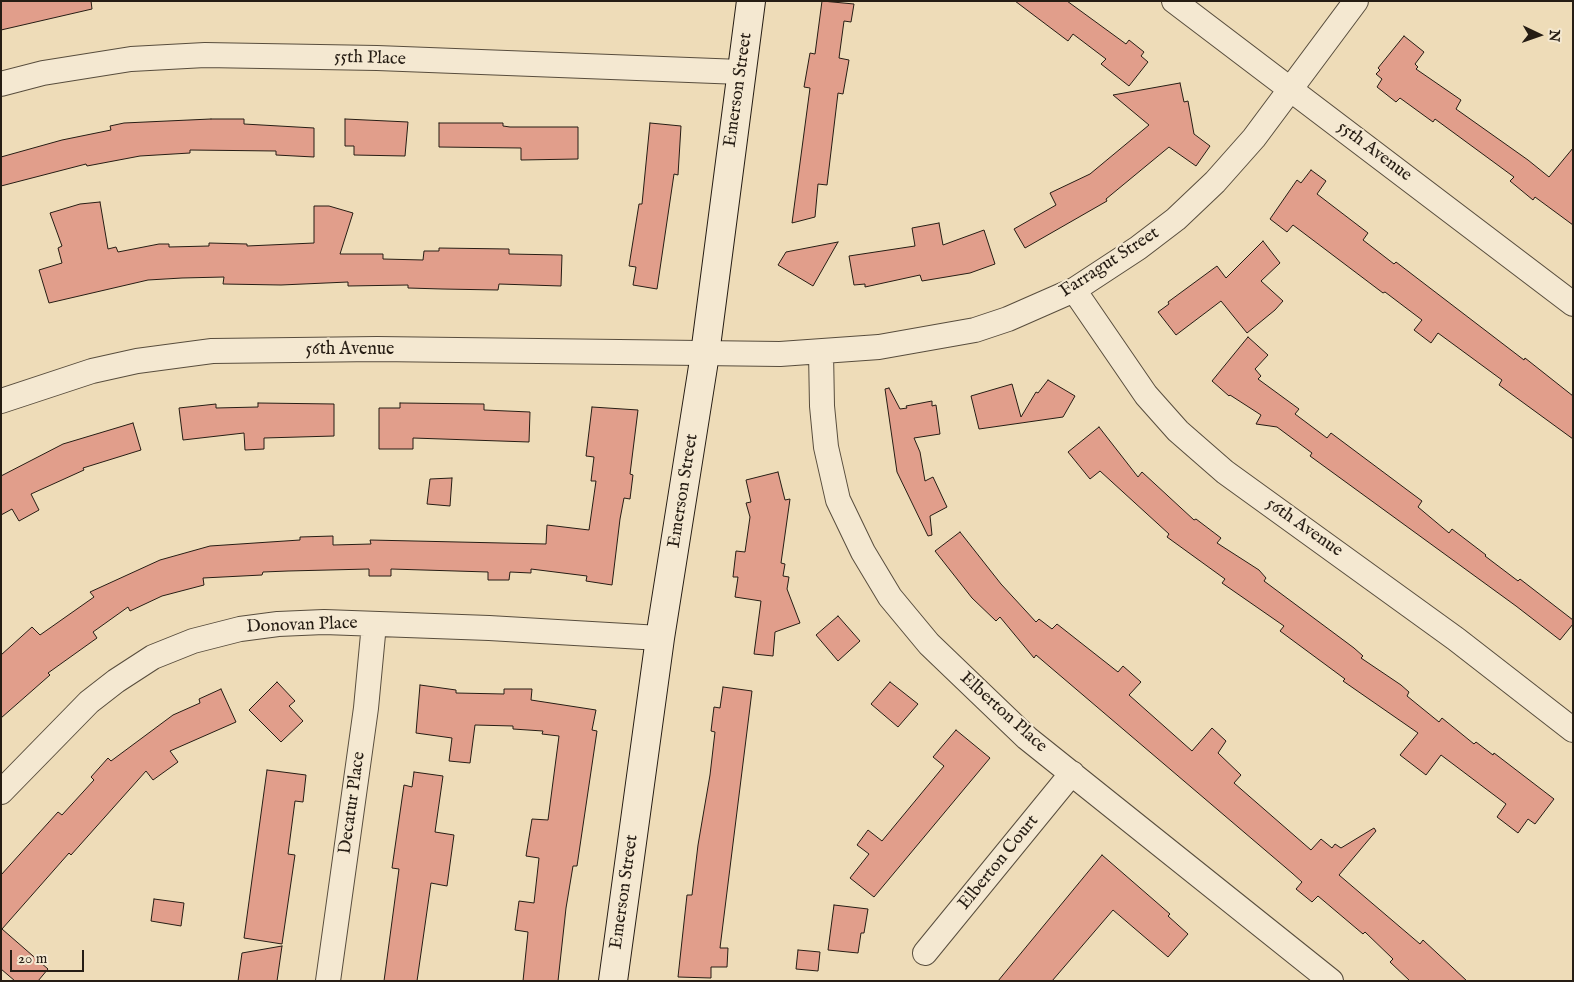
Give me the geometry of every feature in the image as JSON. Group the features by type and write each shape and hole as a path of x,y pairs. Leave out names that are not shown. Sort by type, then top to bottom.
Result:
{"street":[{"name":"Emerson Street","path":"613,981 660,638 705,354 740,72 751,1"},
{"name":"55th Avenue","path":"1174,1 1290,87 1573,304"},
{"name":"Farragut Street","path":"705,354 821,352 878,347 975,330 1008,319 1074,290 1138,248 1176,219 1215,182 1254,138 1290,87 1356,1"},
{"name":"55th Place","path":"1,84 43,73 131,59 205,55 377,58 740,72"},
{"name":"56th Avenue","path":"1074,290 1146,395 1178,431 1225,472 1456,639 1573,730"},
{"name":"56th Avenue","path":"1,401 92,371 137,361 212,352 377,349 705,354"},
{"name":"Elberton Place","path":"821,352 822,406 828,456 838,500 863,552 890,597 929,644 1026,738 1072,772 1331,981"},
{"name":"Donovan Place","path":"1,792 89,702 153,657 193,640 240,629 287,624 374,624 660,638"},
{"name":"Decatur Place","path":"328,981 366,708 374,624"},
{"name":"Elberton Court","path":"926,953 1072,772"}],"building":[{"path":"1,1 91,1 92,9 1,30"},
{"path":"822,1 854,4 851,22 844,21 839,58 849,60 843,94 838,93 827,185 818,184 815,217 792,223 810,88 804,87 810,53 815,54"},
{"path":"1015,1 1067,1 1126,44 1129,40 1144,52 1141,56 1148,62 1129,86 1101,64 1106,59 1073,34 1068,41"},
{"path":"1404,36 1424,52 1415,64 1418,67 1416,69 1461,100 1456,109 1549,177 1573,148 1573,225 1535,197 1533,200 1510,181 1514,177 1435,119 1433,122 1400,98 1396,102 1377,87 1382,79 1376,74 1380,70 1378,68"},
{"path":"1180,83 1184,102 1188,101 1194,134 1210,146 1196,166 1169,147 1106,199 1107,201 1025,248 1014,229 1056,205 1050,193 1090,174 1149,125 1113,95"},
{"path":"244,119 244,124 314,128 314,157 276,155 276,151 190,150 190,153 140,156 87,166 86,164 1,186 1,157 62,140 111,130 110,126 124,123"},
{"path":"345,119 408,122 405,156 354,155 354,146 345,146"},
{"path":"439,123 503,123 503,126 510,127 578,127 578,159 521,160 521,148 439,147"},
{"path":"650,123 681,126 678,175 674,174 657,289 633,285 636,267 629,266 639,204 642,204"},
{"path":"1311,170 1326,181 1317,194 1368,233 1363,240 1394,264 1396,262 1573,396 1573,439 1499,385 1502,380 1438,333 1431,343 1414,330 1422,320 1293,225 1287,232 1270,219 1297,180 1301,183"},
{"path":"100,202 108,249 116,247 118,252 159,244 169,244 169,247 209,246 209,243 247,244 247,246 314,243 314,206 329,206 353,213 340,254 383,254 383,259 423,260 424,251 439,251 439,248 509,249 509,254 562,255 561,286 499,284 498,290 442,289 408,288 408,285 348,286 348,282 281,285 223,284 224,277 182,278 148,280 49,303 39,270 62,263 58,248 62,246 50,213 80,204"},
{"path":"939,223 943,245 984,230 995,264 970,273 922,281 920,275 865,287 865,284 854,285 849,256 915,246 912,228"},
{"path":"1263,241 1280,263 1261,281 1283,301 1275,310 1247,333 1221,301 1176,335 1158,312 1169,304 1168,302 1217,266 1226,278"},
{"path":"838,242 813,286 778,265 786,252"},
{"path":"1248,337 1268,355 1255,369 1261,376 1258,379 1299,409 1295,414 1327,438 1331,433 1422,501 1418,507 1449,533 1452,529 1518,581 1520,579 1573,620 1573,624 1560,640 1310,456 1312,453 1277,427 1256,424 1261,415 1229,396 1212,381"},
{"path":"1048,380 1075,396 1063,417 979,429 971,396 1012,384 1021,417 1036,392 1038,393"},
{"path":"889,388 900,409 932,401 932,406 936,405 940,434 914,438 920,452 925,481 933,477 947,507 930,516 932,535 928,536 897,472 885,389"},
{"path":"258,403 334,404 334,436 264,438 264,449 245,450 244,433 183,440 179,408 216,404 216,408 258,407"},
{"path":"400,403 484,404 484,410 530,412 529,442 413,438 413,449 379,449 379,408 400,408"},
{"path":"592,407 638,410 630,474 633,475 630,499 624,498 612,585 586,581 587,576 531,569 531,573 510,572 509,580 488,580 488,572 391,569 391,576 369,576 369,569 263,572 262,575 203,578 204,585 162,596 130,611 128,607 93,632 97,638 48,673 50,675 1,718 1,655 32,627 40,635 94,597 90,592 160,560 210,546 300,540 300,537 333,536 333,545 371,544 370,540 546,544 547,525 589,530 596,481 591,481 594,457 586,456"},
{"path":"133,423 141,450 83,468 84,470 31,494 39,510 19,521 12,509 1,515 1,476 63,444"},
{"path":"1099,427 1138,477 1142,472 1194,520 1196,519 1221,538 1217,543 1259,570 1266,578 1264,581 1354,648 1363,656 1361,658 1401,685 1409,692 1407,696 1439,722 1442,718 1474,744 1476,742 1493,755 1494,753 1554,799 1535,824 1528,819 1518,833 1497,817 1506,804 1441,755 1426,775 1400,755 1418,733 1343,681 1345,679 1280,631 1284,626 1222,583 1225,579 1167,537 1169,534 1100,471 1090,479 1068,452"},
{"path":"778,472 785,500 790,499 781,563 785,564 783,576 789,577 787,589 800,623 775,632 773,656 754,654 761,601 735,597 738,577 733,577 736,551 745,552 750,517 746,503 751,502 746,480"},
{"path":"452,478 450,506 427,504 430,479"},
{"path":"960,532 1001,584 1036,622 1039,619 1052,629 1057,624 1118,672 1123,666 1141,682 1129,695 1192,751 1212,728 1226,741 1218,753 1241,775 1234,783 1311,850 1321,839 1332,848 1335,844 1341,848 1374,828 1376,831 1339,875 1420,944 1423,940 1467,981 1410,981 1390,962 1393,959 1365,932 1363,934 1318,896 1312,902 1296,889 1302,882 1292,873 1036,655 1034,658 1000,617 996,621 972,598 935,551"},
{"path":"838,616 860,641 838,661 816,635"},
{"path":"277,682 295,701 289,706 303,721 281,742 249,710"},
{"path":"890,682 918,704 898,727 871,704"},
{"path":"420,685 456,690 456,693 504,694 504,689 532,689 531,700 596,710 592,730 597,731 577,866 573,866 566,908 558,981 523,981 528,932 515,930 519,901 534,903 539,858 526,856 532,819 548,820 559,736 542,734 543,731 513,729 513,726 475,725 470,763 449,761 452,738 416,733"},
{"path":"723,687 752,691 720,948 728,948 727,967 711,967 711,978 678,977 687,895 692,895 710,775 715,732 711,731 714,707 720,708"},
{"path":"221,689 236,722 170,751 178,762 153,780 146,771 71,855 69,853 2,929 48,969 38,981 15,981 1,969 1,875 58,812 62,815 94,780 91,777 108,758 111,761 173,715 200,703 199,699"},
{"path":"956,730 990,758 874,897 850,878 869,854 857,845 868,830 882,841 944,766 933,757"},
{"path":"267,770 306,775 303,802 295,801 288,854 295,855 282,944 244,938"},
{"path":"414,772 443,776 435,832 454,835 447,886 431,883 417,981 384,981 399,869 392,868 404,785 412,787"},
{"path":"1102,855 1170,914 1168,916 1188,934 1168,957 1113,910 1052,981 998,981"},
{"path":"154,899 184,903 181,926 151,921"},
{"path":"834,905 868,909 864,933 861,933 858,953 828,950"},
{"path":"282,946 277,981 238,981 242,953"},
{"path":"798,950 820,952 818,971 796,969"}]}
